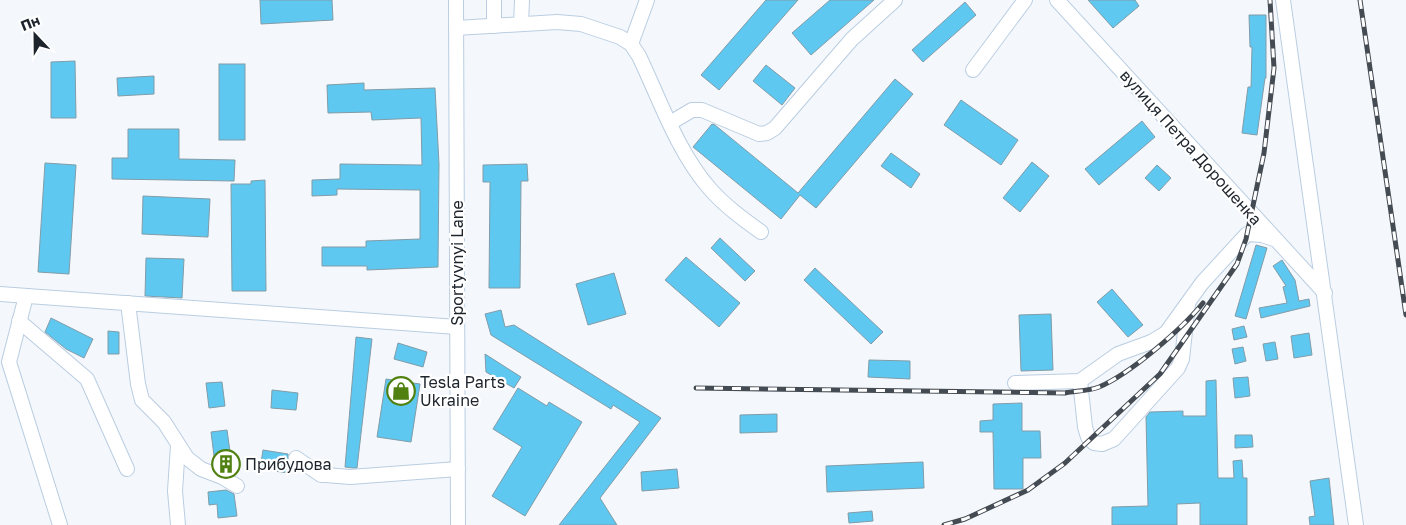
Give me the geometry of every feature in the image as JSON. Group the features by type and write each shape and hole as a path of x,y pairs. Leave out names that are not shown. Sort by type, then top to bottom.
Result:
{"street":[{"name":"Sportyvnyi Lane","path":"456,0 458,525"},
{"path":"494,0 494,26"},
{"path":"521,24 522,0"},
{"path":"631,44 647,0"},
{"path":"670,123 692,110 702,110 759,134 767,133 775,128 852,39 895,0"},
{"path":"973,70 1025,0"},
{"name":"вулиця Петра Дорошенка","path":"1057,0 1325,293"},
{"path":"1283,0 1356,525"},
{"path":"456,28 557,22 581,24 620,37 631,44 670,123 695,168 710,189 760,232"},
{"path":"1015,383 1080,382 1118,354 1160,338 1166,333 1188,302 1247,234 1262,234 1274,239"},
{"path":"0,294 457,327"},
{"path":"26,296 9,362 60,525"},
{"path":"1080,382 1085,427 1088,437 1098,444 1114,439 1178,368 1184,350 1188,302"},
{"path":"128,303 138,384 142,400 164,422 188,458 201,469 222,477 237,486"},
{"path":"20,321 87,379 127,469"},
{"path":"178,445 175,491 178,525"},
{"path":"296,458 320,475 350,477 458,469"}],"building":[{"path":"260,0 332,0 333,20 261,24"},
{"path":"766,0 798,0 719,90 701,75"},
{"path":"830,0 874,0 811,55 792,33"},
{"path":"1088,0 1135,0 1139,6 1113,28"},
{"path":"965,2 976,15 923,62 912,50"},
{"path":"1249,15 1266,15 1266,78 1257,135 1242,133 1248,87 1251,87 1252,47 1250,47"},
{"path":"75,61 76,118 51,118 51,62"},
{"path":"219,64 245,64 245,140 219,140"},
{"path":"766,65 795,88 782,105 753,81"},
{"path":"154,76 154,94 118,96 117,78"},
{"path":"895,79 913,94 816,208 800,195 781,219 693,147 712,124 715,125 798,193"},
{"path":"364,83 364,90 435,88 439,164 438,267 367,270 367,266 322,266 322,247 366,247 366,241 420,239 420,190 337,189 337,195 312,196 312,180 340,179 340,164 422,165 421,118 372,120 371,112 328,113 327,85"},
{"path":"961,100 1018,140 1001,165 944,125"},
{"path":"1142,121 1155,137 1099,185 1085,169"},
{"path":"128,129 179,129 179,159 235,160 234,181 112,179 112,158 128,158"},
{"path":"891,153 920,174 911,188 881,166"},
{"path":"1032,162 1049,176 1020,212 1003,198"},
{"path":"45,163 76,165 69,274 38,272"},
{"path":"527,164 528,181 521,181 520,288 489,288 490,182 483,182 483,165"},
{"path":"1157,165 1171,178 1159,191 1145,178"},
{"path":"265,180 266,291 232,291 231,184 251,184 251,181"},
{"path":"143,196 210,199 208,237 142,234"},
{"path":"720,238 755,271 745,281 711,248"},
{"path":"1256,245 1267,248 1246,319 1235,316"},
{"path":"686,257 740,303 719,327 665,280"},
{"path":"146,258 184,259 182,298 145,296"},
{"path":"1282,260 1295,280 1299,301 1309,299 1310,306 1261,318 1259,308 1287,303 1283,287 1286,286 1273,266"},
{"path":"815,268 883,332 871,344 804,280"},
{"path":"614,273 626,314 588,325 576,284"},
{"path":"1112,289 1143,325 1128,337 1097,302"},
{"path":"501,310 505,327 514,325 661,418 600,498 617,525 559,525 640,422 613,405 611,409 491,335 485,314"},
{"path":"1051,314 1053,370 1021,371 1019,315"},
{"path":"51,318 93,339 84,358 66,349 45,332"},
{"path":"1244,326 1247,337 1234,340 1232,329"},
{"path":"108,331 119,332 119,354 108,354"},
{"path":"1309,333 1312,355 1294,358 1291,336"},
{"path":"356,337 372,339 357,468 353,468 345,467"},
{"path":"1275,342 1278,359 1266,361 1263,344"},
{"path":"398,343 427,352 423,367 394,359"},
{"path":"1243,347 1246,361 1235,364 1232,349"},
{"path":"485,354 521,377 514,388 486,372"},
{"path":"869,360 910,361 910,379 868,377"},
{"path":"1248,377 1250,396 1235,398 1233,378"},
{"path":"386,379 420,384 411,442 377,437"},
{"path":"1216,380 1218,478 1234,478 1233,461 1242,460 1243,478 1247,478 1247,525 1200,525 1200,503 1177,504 1177,525 1112,525 1112,507 1148,506 1146,417 1150,412 1183,411 1183,416 1206,416 1206,381"},
{"path":"222,382 225,406 209,408 206,383"},
{"path":"518,388 547,406 549,402 582,422 525,516 492,496 522,447 493,429"},
{"path":"272,390 298,393 296,410 271,408"},
{"path":"1022,403 1022,431 1040,431 1041,458 1023,458 1023,489 994,489 993,432 980,432 980,421 993,420 993,404"},
{"path":"777,414 777,432 740,433 740,415"},
{"path":"227,430 232,466 221,467 219,463 215,464 211,432"},
{"path":"1235,435 1252,435 1253,447 1235,448"},
{"path":"263,450 288,454 289,473 260,469"},
{"path":"923,462 924,488 827,492 826,466"},
{"path":"677,469 679,488 642,491 641,472"},
{"path":"1329,478 1334,525 1310,525 1309,517 1315,516 1310,481"},
{"path":"226,490 234,494 237,516 218,518 217,504 209,505 208,492"},
{"path":"872,511 873,521 849,523 848,513"}],"railway":[{"path":"944,525 965,519 1028,490 1065,463 1160,374 1237,264 1246,239 1264,153 1274,68 1270,0"},
{"path":"1360,0 1406,315"},
{"path":"696,388 1065,393 1086,390 1112,381 1140,362 1169,338 1203,303"}],"place":[{"name":"Tesla Parts Ukraine","path":"401,391"},
{"name":"Прибудова","path":"226,464"}]}
